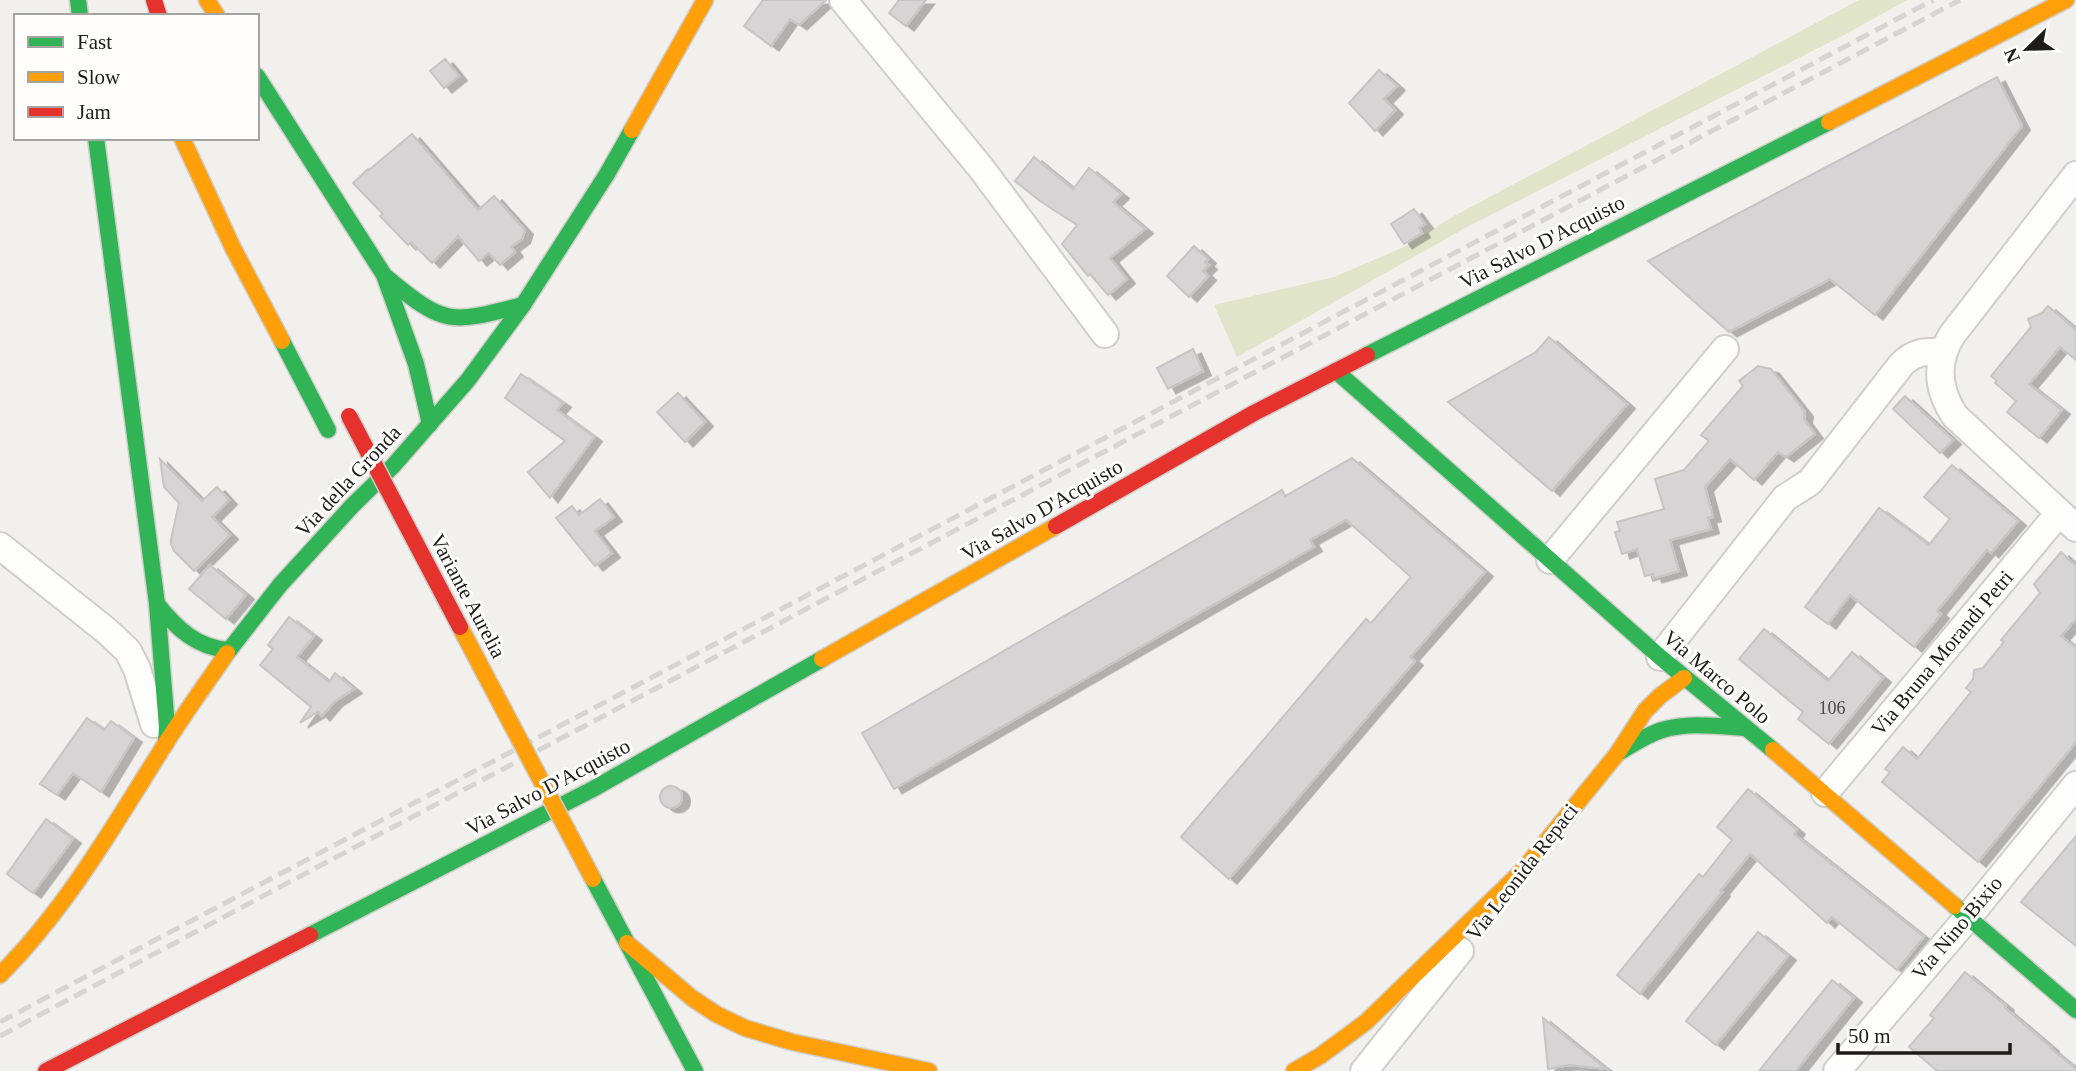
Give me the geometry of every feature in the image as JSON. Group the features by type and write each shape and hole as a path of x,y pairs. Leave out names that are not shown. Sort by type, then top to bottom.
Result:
{"main road":[{"name":"Via della Gronda","path":"0,975 25,950 96,855 162,748 229,650 280,585 352,506 393,466 468,380 523,305 607,174 705,0"},
{"name":"Via Salvo D'Acquisto","path":"46,1071 593,789 1242,419 2066,0"},
{"path":"259,79 384,275 416,364 430,424"},
{"path":"96,140 157,604 167,727 162,748"},
{"path":"183,140 233,247 331,436"},
{"path":"384,275 422,306 450,318 477,316 523,305"},
{"name":"Via Marco Polo","path":"1336,371 1627,627 1651,661 1684,678 1691,702 1744,728 1825,793 2076,1010"},
{"name":"Variante Aurelia","path":"346,410 695,1071"},
{"path":"353,477 371,513"},
{"path":"157,604 174,624 202,645 229,650"},
{"name":"Via Leonida Repaci","path":"1523,870 1617,754 1636,723 1660,696 1684,678"},
{"path":"1636,723 1643,694"},
{"path":"1617,754 1660,731 1691,702"},
{"path":"1660,731 1697,726 1744,728"},
{"path":"526,807 538,831"},
{"path":"1294,1071 1320,1056 1366,1022 1523,870"},
{"path":"627,943 700,1004 751,1030 791,1042 929,1071"}],"street":[{"path":"843,0 981,168 1105,334"},
{"path":"2068,521 1955,416 1949,408 1940,369 1943,352 1968,313 2076,175"},
{"path":"1550,561 1725,349"},
{"path":"1651,661 1785,498 1810,482 1900,365 1919,352 1943,352"},
{"name":"Via Bruna Morandi Petri","path":"1825,793 2068,521"},
{"path":"0,546 128,651 137,669 162,748"},
{"name":"Via Nino Bixio","path":"1837,1071 2076,785"},
{"name":"Via Leonida Repaci","path":"1364,1071 1523,870"},
{"path":"1346,1071 1394,1033"}],"green space":[{"path":"1859,0 1907,0 1846,34 1465,228 1237,357 1214,305 1334,277 1404,247 1454,216"}],"building":[{"path":"763,0 826,0 799,25 790,19 771,46 744,26"},
{"path":"899,0 926,0 906,26 889,13"},
{"path":"445,59 459,76 444,88 430,71"},
{"path":"1379,70 1397,86 1384,99 1395,110 1375,131 1349,103"},
{"path":"1997,77 2022,126 1875,315 1830,279 1729,332 1648,261"},
{"path":"412,134 478,210 494,196 525,230 522,239 511,247 515,252 500,265 489,253 479,261 458,236 432,263 411,242 408,245 353,183"},
{"path":"1034,157 1073,189 1089,168 1121,194 1113,202 1145,229 1110,258 1127,279 1108,295 1090,274 1088,276 1062,244 1077,225 1015,181"},
{"path":"1414,209 1425,224 1419,228 1422,233 1404,244 1391,224"},
{"path":"1194,246 1208,259 1205,262 1209,265 1203,271 1208,276 1189,297 1167,276"},
{"path":"2048,306 2076,330 2076,360 2060,347 2029,384 2062,410 2039,438 2007,412 2016,401 1995,383 1997,381 1991,376 2031,327 2028,319 2042,313"},
{"path":"1549,337 1627,404 1552,491 1448,402 1536,352"},
{"path":"1193,349 1203,371 1168,389 1157,368"},
{"path":"1758,366 1771,369 1805,412 1804,419 1815,434 1786,457 1778,452 1754,480 1730,459 1705,487 1713,517 1708,518 1711,529 1670,540 1679,571 1654,578 1653,574 1645,576 1637,549 1622,554 1615,532 1620,531 1617,522 1664,509 1655,479 1684,470 1709,441 1701,435 1743,386 1739,381"},
{"path":"521,374 563,403 557,410 594,437 550,498 528,472 565,441 505,398"},
{"path":"678,393 705,422 685,442 657,412"},
{"path":"1905,396 1953,440 1940,453 1893,409"},
{"path":"1352,458 1485,572 1410,657 1415,661 1229,879 1181,837 1366,619 1371,623 1411,577 1346,520 1310,540 1314,547 894,789 862,733 1282,490 1285,496"},
{"path":"160,459 202,501 217,487 229,500 212,517 230,535 194,571 174,551 171,544 179,503 164,487"},
{"path":"1952,465 2018,521 1991,553 1987,550 1937,611 1941,614 1914,647 1850,595 1828,624 1805,607 1879,508 1929,545 1950,519 1924,497"},
{"path":"600,499 614,517 595,531 612,553 595,566 556,518 572,506 579,515"},
{"path":"2061,552 2076,566 2076,619 2061,636 2076,648 2076,742 1978,862 1882,782 1890,772 1885,769 1903,747 1917,759 1971,692 1966,688 1973,679 1974,670 1983,668 2004,642 2001,640 2040,593 2034,584"},
{"path":"210,565 246,595 226,619 189,589"},
{"path":"289,617 314,636 297,657 329,682 335,673 354,689 334,702 322,716 318,712 300,723 311,707 260,665 273,649 268,645"},
{"path":"1764,629 1828,681 1852,652 1883,678 1829,744 1798,719 1803,712 1739,659"},
{"path":"87,718 104,730 111,721 134,738 101,792 73,773 57,795 40,784"},
{"path":"671,786 679,789 682,797 679,805 671,808 663,805 660,797 663,789"},
{"path":"1748,789 1797,830 1794,834 1924,937 1897,970 1832,917 1827,923 1750,854 1640,994 1617,975 1699,874 1703,877 1732,840 1717,827"},
{"path":"46,819 73,839 33,893 7,874"},
{"path":"2076,836 2076,946 2021,902"},
{"path":"1758,932 1788,956 1716,1045 1686,1021"},
{"path":"1965,972 2076,1071 1937,1071 1909,1047 1934,1018 1930,1015"},
{"path":"1832,980 1854,998 1796,1071 1759,1071"},
{"path":"1543,1018 1606,1069 1569,1065 1548,1069"}],"railway":[{"path":"0,1022 1933,0"},
{"path":"0,1036 1960,0"}],"traffic: fast":[{"path":"78,0 80,14"},
{"path":"259,79 384,275 416,364 430,424"},
{"path":"1367,355 1829,122"},
{"path":"227,653 280,585 352,506 393,466 468,380 523,305 632,130"},
{"path":"96,140 157,604 166,743"},
{"path":"386,277 422,305 449,316 479,316 523,305"},
{"path":"282,341 328,430"},
{"path":"1336,371 1660,657 1773,750"},
{"path":"157,604 172,621 197,641 229,650"},
{"path":"310,935 593,789 822,659"},
{"path":"1618,753 1650,735 1682,726 1744,728"},
{"path":"593,879 695,1071"},
{"path":"1955,906 2076,1010"}],"traffic: slow":[{"path":"207,0 216,14"},
{"path":"632,130 705,0"},
{"path":"1829,122 2066,0"},
{"path":"183,140 233,248 282,341"},
{"path":"822,659 1056,526"},
{"path":"460,627 593,879"},
{"path":"0,975 68,894 227,653"},
{"path":"1523,870 1617,754 1645,711 1684,678"},
{"path":"1773,750 1955,906"},
{"path":"1294,1071 1320,1056 1366,1022 1523,870"},
{"path":"627,943 692,998 716,1014 745,1028 792,1042 929,1071"}],"traffic: jam":[{"path":"154,0 158,14"},
{"path":"1056,526 1254,413 1367,355"},
{"path":"349,416 460,627"},
{"path":"46,1071 310,935"}]}
